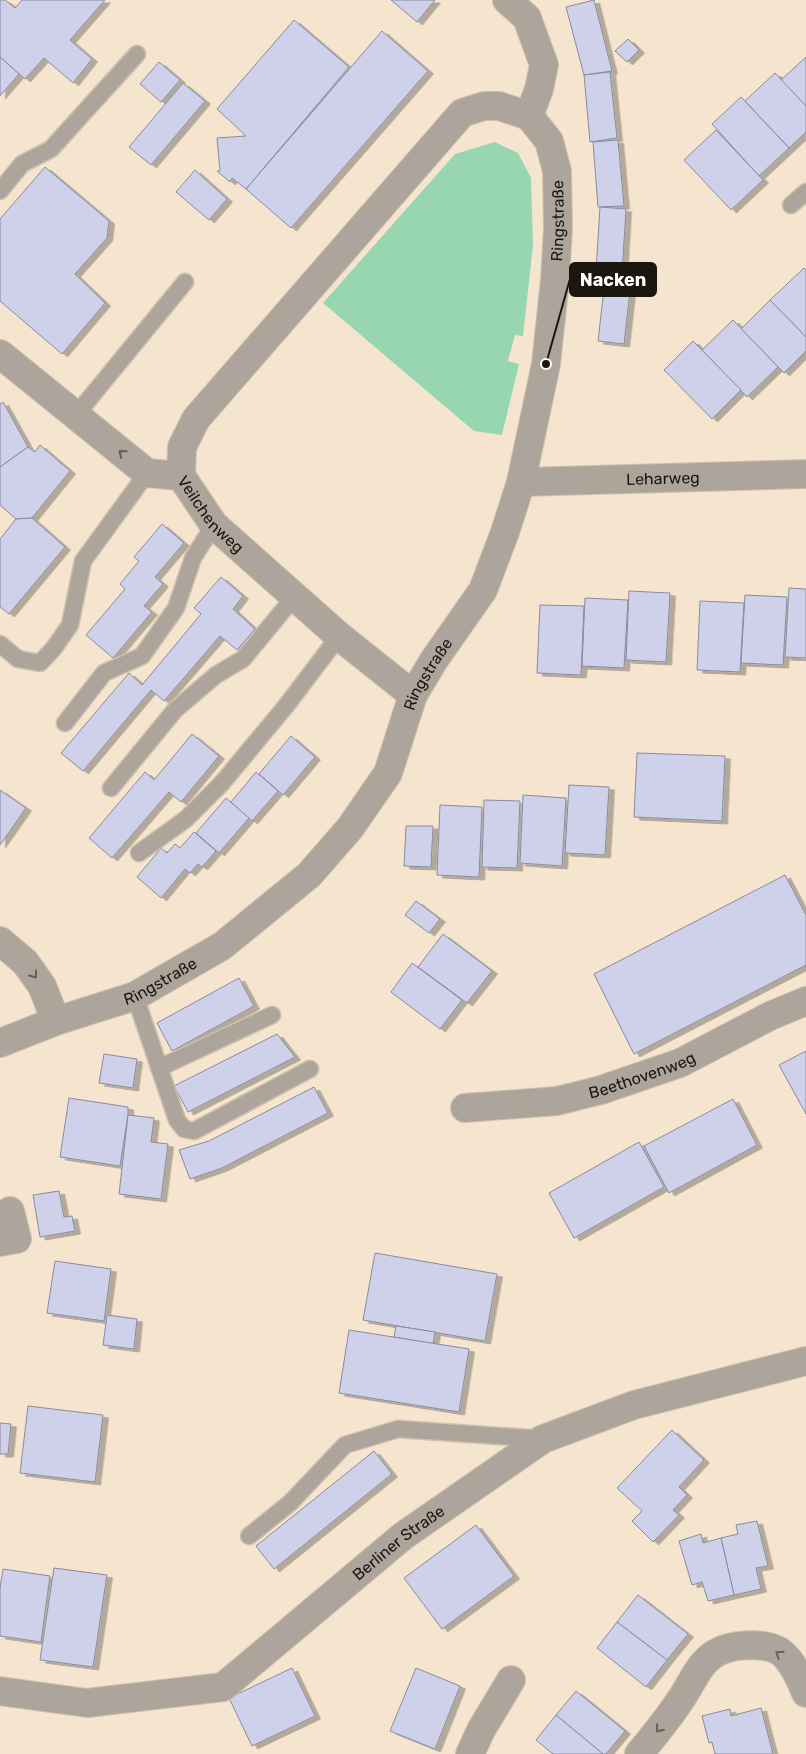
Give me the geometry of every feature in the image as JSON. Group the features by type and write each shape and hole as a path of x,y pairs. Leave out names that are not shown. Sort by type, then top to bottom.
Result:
{"street":[{"path":"181,476 182,446 196,419 462,112 484,106 499,106 528,116 539,90 544,65 527,18 507,0"},
{"name":"Ringstraße","path":"0,1043 56,1021 135,996 222,946 309,875 350,828 388,774 413,695 434,660 483,590 505,532 521,482 546,364 555,280 558,228 557,170 549,141 528,116"},
{"path":"0,354 147,472"},
{"name":"Veilchenweg","path":"147,472 181,476 214,525 339,636 413,695"},
{"name":"Leharweg","path":"521,482 806,474"},
{"path":"0,941 24,962 42,986 56,1021"},
{"name":"Beethovenweg","path":"465,1108 557,1101 601,1090 680,1063 770,1016 806,1001"},
{"path":"0,1242 17,1239 10,1211"},
{"name":"Berliner Straße","path":"0,1691 87,1703 223,1687 403,1536 543,1439 634,1405 806,1360"},
{"path":"639,1754 680,1701 700,1668 715,1653 726,1648 749,1644 780,1651 790,1662 806,1693"},
{"path":"470,1754 481,1730 511,1680"}],"lane":[{"path":"0,191 22,164 51,149 137,54"},
{"path":"791,205 806,192"},
{"path":"76,415 185,282"},
{"path":"0,644 18,659 40,663 54,648 70,625 83,561 147,472"},
{"path":"65,723 104,673 142,656 176,608 193,558 214,525"},
{"path":"111,788 175,710 216,675 243,659 295,596"},
{"path":"139,853 186,819 222,783 286,706 339,636"},
{"path":"135,996 177,1120 184,1129 194,1131 310,1069"},
{"path":"160,1068 272,1015"},
{"path":"249,1536 290,1503 345,1445 398,1429 543,1439"}],"green space":[{"path":"495,142 518,153 531,178 533,245 523,336 515,335 508,361 519,364 502,435 474,431 323,303 455,154"}],"building":[{"path":"0,0 5,0 15,8 22,0 105,0 70,40 92,59 73,83 44,58 25,79 0,57"},
{"path":"391,0 435,0 417,22"},
{"path":"594,0 612,71 584,75 566,7"},
{"path":"294,20 349,67 246,189 232,178 230,182 217,171 220,171 217,138 246,136 217,109"},
{"path":"382,31 428,71 291,228 246,189"},
{"path":"628,39 639,50 627,62 615,51"},
{"path":"0,57 19,74 0,96"},
{"path":"806,57 806,106 781,80"},
{"path":"159,62 180,80 161,102 140,84"},
{"path":"610,72 617,138 590,142 584,75"},
{"path":"775,73 806,106 806,132 789,148 745,101"},
{"path":"183,83 205,101 151,165 129,147"},
{"path":"741,97 789,148 759,176 712,124"},
{"path":"716,130 763,180 731,210 684,160"},
{"path":"618,140 624,206 598,207 593,142"},
{"path":"45,167 109,221 107,238 75,274 105,303 62,354 0,301 0,219"},
{"path":"195,170 227,199 209,220 176,192"},
{"path":"600,207 626,209 621,290 595,288"},
{"path":"804,268 806,270 806,337 770,300"},
{"path":"604,289 630,292 624,344 598,341"},
{"path":"770,300 806,337 806,351 784,373 741,329"},
{"path":"733,320 778,367 747,397 702,350"},
{"path":"693,341 741,390 712,419 664,370"},
{"path":"3,402 28,447 0,467 0,404"},
{"path":"40,445 70,471 32,518 16,519 0,505 0,467 28,447 35,452"},
{"path":"32,518 65,547 9,614 0,607 0,539 16,519"},
{"path":"162,524 184,543 155,577 163,584 144,606 152,612 113,658 86,635 125,589 120,584 139,561 134,557"},
{"path":"221,577 243,596 233,609 255,629 237,650 220,636 164,701 151,690 83,771 61,753 129,673 142,685 201,614 194,608"},
{"path":"789,588 806,589 806,658 785,657"},
{"path":"629,591 670,593 666,662 626,660"},
{"path":"745,595 787,597 783,665 741,663"},
{"path":"585,598 628,600 624,668 582,666"},
{"path":"700,601 744,603 740,672 697,670"},
{"path":"540,605 584,606 581,675 537,673"},
{"path":"192,734 219,756 181,802 169,792 112,858 89,838 145,772 154,780"},
{"path":"291,736 315,757 283,795 259,774"},
{"path":"637,753 725,756 722,821 634,817"},
{"path":"256,772 278,791 252,821 231,802"},
{"path":"569,785 609,787 605,855 565,853"},
{"path":"0,790 26,808 0,845"},
{"path":"523,795 566,798 562,866 520,863"},
{"path":"226,798 249,818 219,853 196,833"},
{"path":"484,800 520,801 517,868 482,867"},
{"path":"440,805 482,807 479,877 437,875"},
{"path":"406,826 433,826 431,867 404,866"},
{"path":"194,832 216,851 202,867 198,864 190,873 185,869 161,898 137,877 161,848 167,853 175,844 180,848"},
{"path":"785,875 806,915 806,965 634,1054 594,974"},
{"path":"416,901 440,919 429,933 405,915"},
{"path":"443,934 492,971 467,1003 418,967"},
{"path":"412,963 462,1000 440,1029 391,992"},
{"path":"239,978 254,1006 172,1051 157,1023"},
{"path":"277,1034 295,1057 188,1112 174,1086"},
{"path":"806,1051 806,1114 779,1065"},
{"path":"104,1054 137,1059 133,1088 99,1083"},
{"path":"314,1087 328,1113 222,1168 190,1179 179,1150 209,1141"},
{"path":"69,1098 128,1107 120,1166 60,1157"},
{"path":"733,1099 757,1145 669,1193 644,1146"},
{"path":"128,1115 154,1118 151,1142 168,1144 161,1199 119,1194"},
{"path":"639,1142 664,1187 574,1238 549,1193"},
{"path":"59,1191 64,1217 72,1216 75,1231 40,1237 33,1195"},
{"path":"375,1253 497,1274 485,1341 363,1320"},
{"path":"55,1261 111,1269 104,1321 47,1313"},
{"path":"107,1315 137,1319 134,1349 103,1345"},
{"path":"396,1326 435,1332 433,1344 394,1337"},
{"path":"349,1330 469,1349 459,1412 339,1393"},
{"path":"28,1406 103,1415 95,1482 20,1473"},
{"path":"0,1423 11,1424 8,1454 0,1454"},
{"path":"672,1430 704,1460 679,1487 687,1495 673,1510 679,1515 653,1542 632,1521 642,1511 617,1488"},
{"path":"374,1451 392,1474 274,1569 256,1546"},
{"path":"757,1521 768,1566 756,1568 761,1589 734,1595 721,1538 738,1534 736,1525"},
{"path":"476,1525 514,1576 442,1629 404,1578"},
{"path":"701,1534 703,1543 721,1538 734,1595 708,1601 702,1582 692,1585 679,1541"},
{"path":"54,1568 107,1575 93,1667 40,1660"},
{"path":"3,1569 50,1576 41,1642 0,1636 0,1588"},
{"path":"638,1595 688,1634 667,1660 617,1622"},
{"path":"617,1622 667,1660 646,1687 597,1648"},
{"path":"292,1668 315,1716 252,1746 229,1698"},
{"path":"416,1668 460,1686 435,1749 390,1731"},
{"path":"576,1691 625,1731 606,1754 603,1754 556,1715"},
{"path":"761,1708 773,1754 715,1754 712,1742 709,1743 702,1716 730,1709 731,1716"},
{"path":"556,1715 603,1754 553,1754 536,1740"}],"place":[{"name":"Nacken","path":"546,364"}]}
